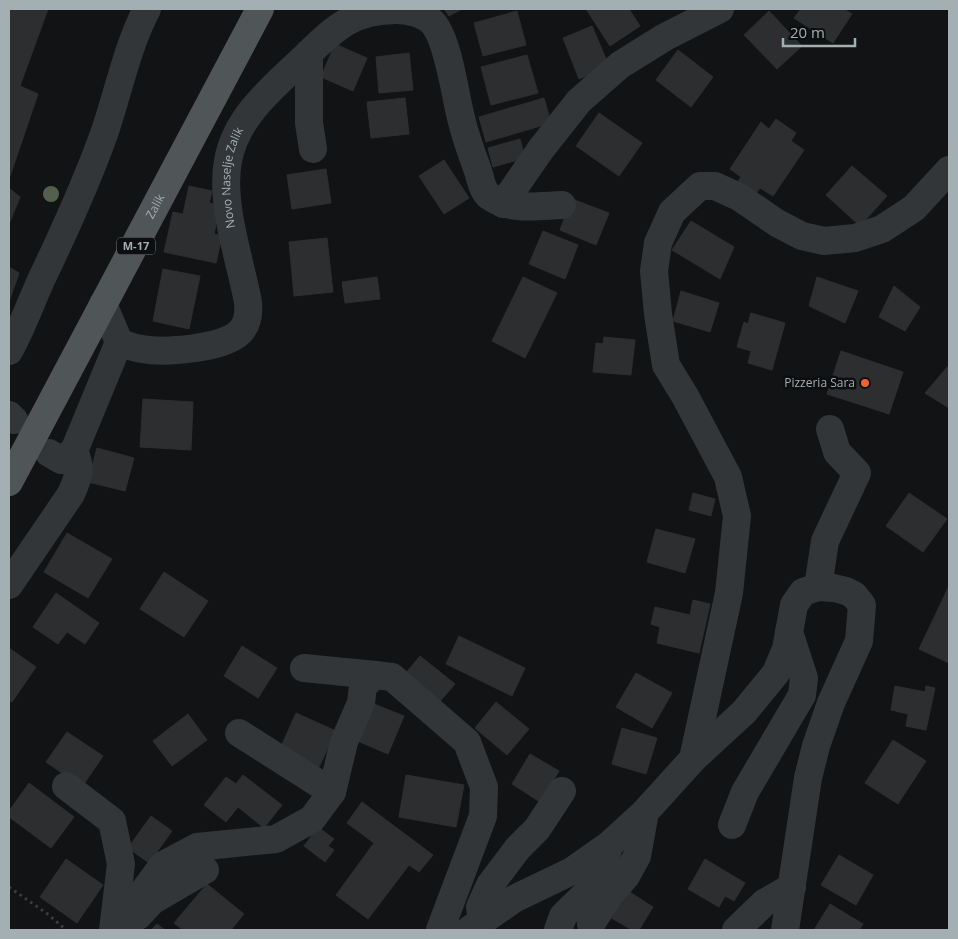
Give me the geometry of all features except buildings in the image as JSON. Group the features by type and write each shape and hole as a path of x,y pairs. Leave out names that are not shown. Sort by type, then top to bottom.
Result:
{"main road":[{"name":"Zalik","path":"9,482 260,9"}],"street":[{"path":"9,351 70,219 103,136 125,63 147,9"},
{"path":"562,205 520,207 503,204 541,149 579,101 620,65 665,37 720,9"},
{"name":"Novo Naselje Zalik","path":"119,342 140,349 164,351 189,349 218,343 241,331 249,312 227,202 226,173 230,148 253,108 309,53 347,20 370,11 408,10 431,21 441,37 462,120 486,194 503,204"},
{"path":"309,53 310,122 314,149"},
{"path":"693,759 729,593 737,516 728,477 685,396 666,365 654,271 658,243 672,212 700,186 715,186 739,197 777,223 802,236 824,241 855,238 882,229 914,208 949,170"},
{"path":"9,585 71,494 78,479 80,464 62,452 119,342 103,304"},
{"path":"818,588 825,541 857,473 837,452 830,429"},
{"path":"476,926 514,899 572,871 609,845 645,812 693,759 744,712 776,673 786,649 794,605 803,592 818,588 834,588 846,590 854,595 862,606 862,626 859,641 828,710 808,778 785,930"},
{"path":"732,826 745,792 802,695 804,678 789,632"},
{"path":"304,668 392,677 467,742 484,787 483,816 440,930"},
{"path":"114,930 163,865 197,847 276,839 312,819 332,792 344,742 361,703 363,686 375,675"},
{"path":"239,734 332,792"},
{"path":"66,786 112,821 121,864 114,930"},
{"path":"476,926 480,908 490,885 518,848 537,829 562,791"},
{"path":"591,924 608,897 626,876 637,856 645,812"},
{"path":"558,930 564,916 600,880 609,845"},
{"path":"126,930 152,901 205,870"},
{"path":"736,930 764,903 792,887"}],"path":[{"path":"9,887 49,915 66,930"}],"place":[{"name":"Pizzeria Sara","path":"865,383"}]}
